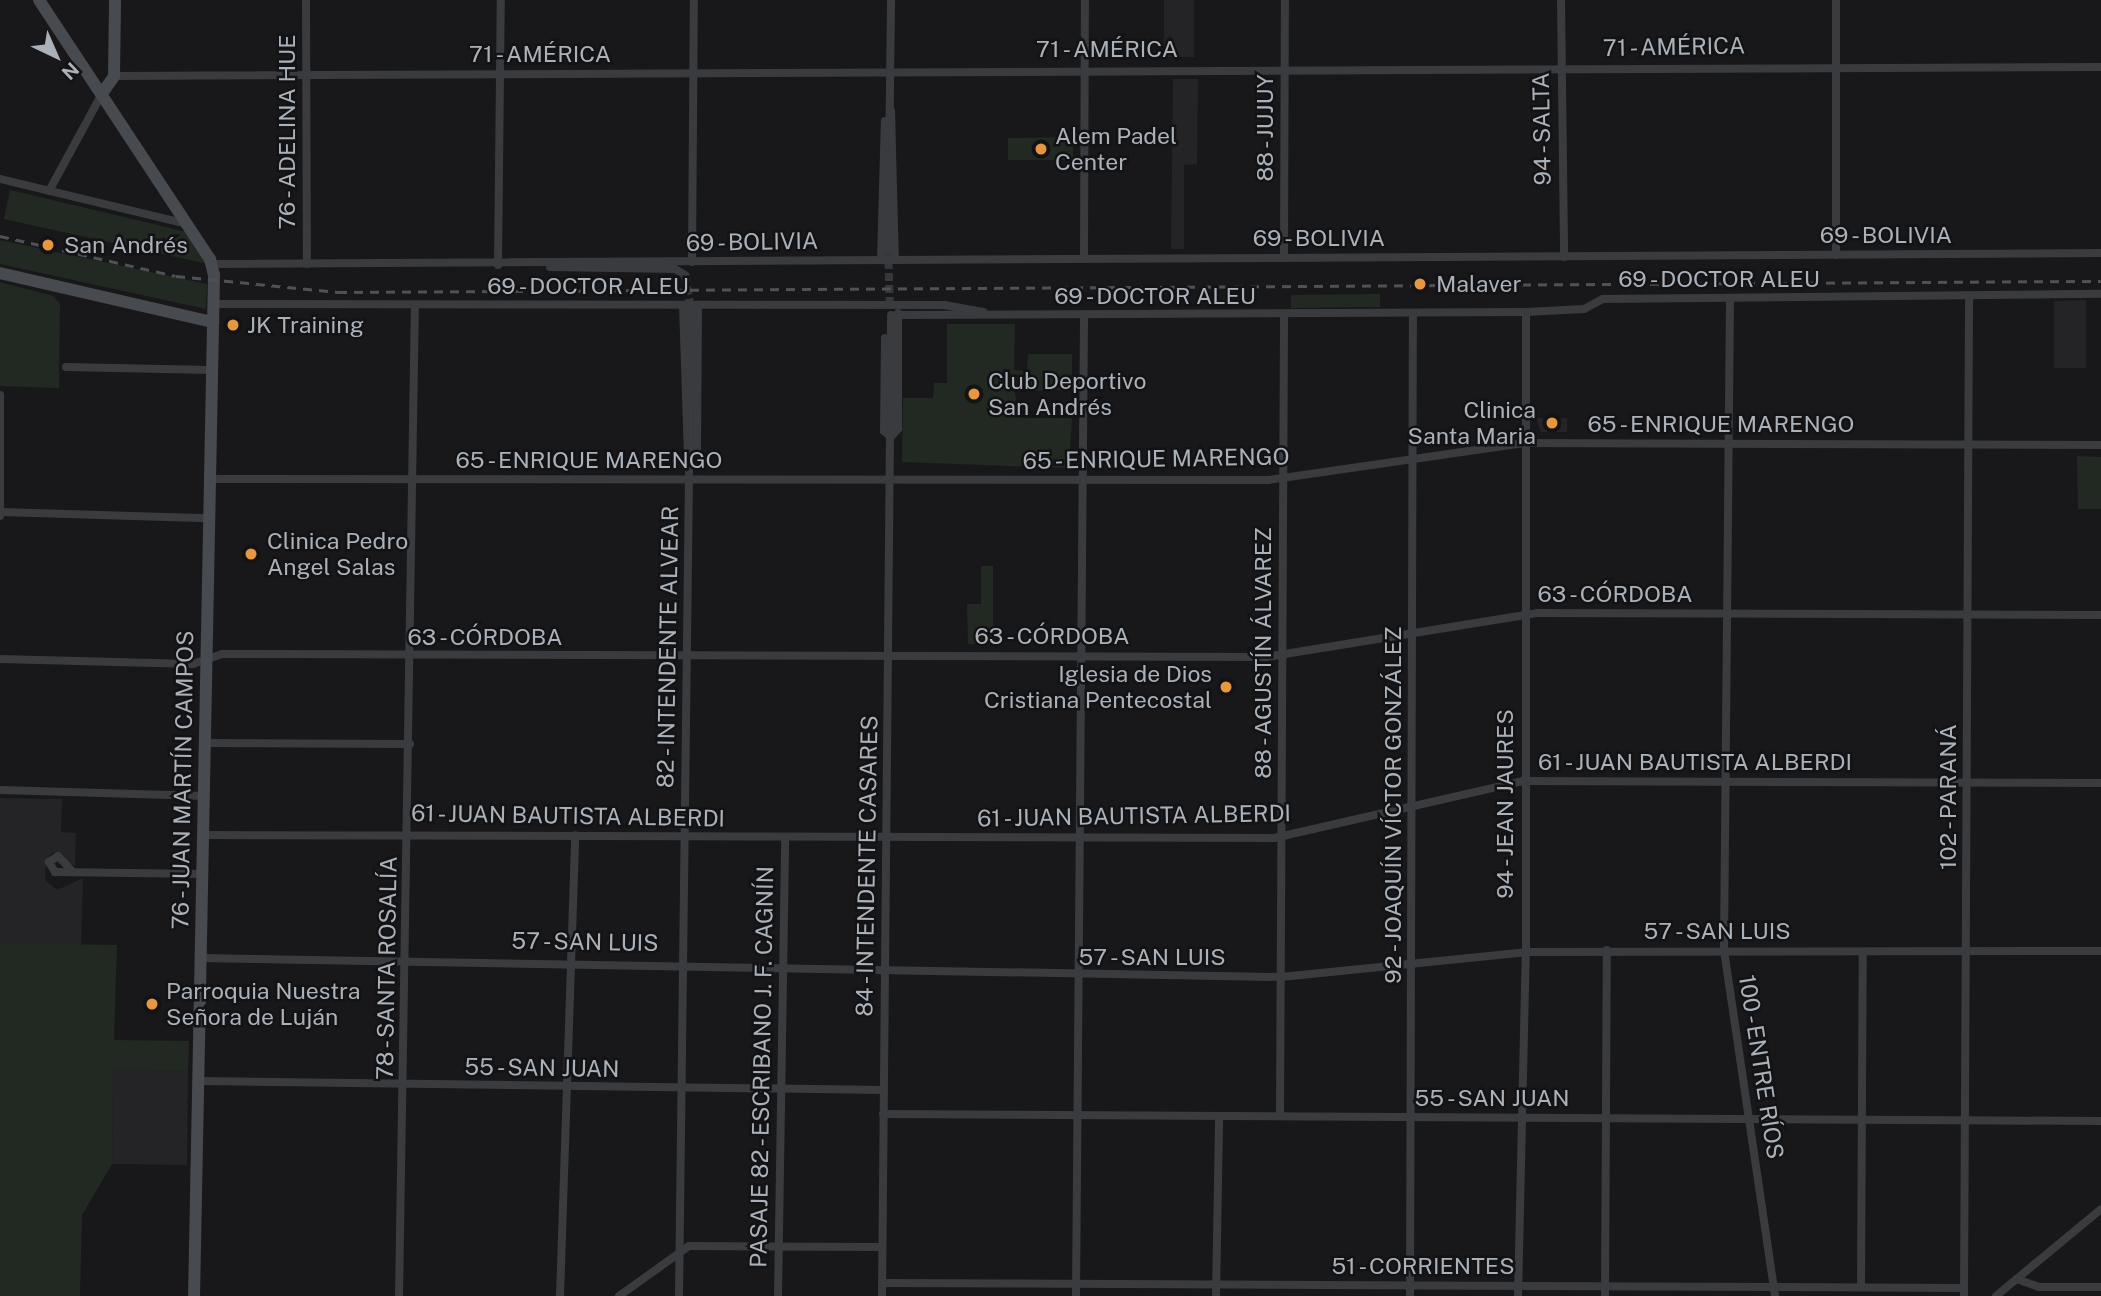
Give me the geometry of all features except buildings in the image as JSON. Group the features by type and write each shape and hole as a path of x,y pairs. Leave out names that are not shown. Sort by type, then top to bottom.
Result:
{"main road":[{"path":"39,0 103,92 212,264"},
{"path":"103,92 114,76 115,0"},
{"name":"76 - JUAN MARTÍN CAMPOS","path":"194,1296 212,264"},
{"path":"0,274 213,322"}],"street":[{"name":"76 - ADELINA HUE","path":"306,0 307,264"},
{"path":"498,265 501,0"},
{"path":"692,262 694,0"},
{"path":"888,249 891,0"},
{"path":"1084,258 1085,0"},
{"name":"88 - JUJUY","path":"1284,257 1285,0"},
{"name":"94 - SALTA","path":"1561,0 1564,257"},
{"path":"1836,0 1836,255"},
{"name":"71 - AMÉRICA","path":"114,76 1836,65 2101,67"},
{"path":"49,191 103,92"},
{"path":"881,260 890,104"},
{"path":"890,104 895,123 895,260"},
{"path":"0,179 188,224"},
{"name":"69 - BOLIVIA","path":"212,264 498,265 1084,258 2101,253"},
{"name":"69 - BOLIVIA","path":"537,264 567,270 675,269 685,275"},
{"name":"69 - DOCTOR ALEU","path":"894,315 1526,312 1576,310 1602,299 2101,294"},
{"name":"102 - PARANÁ","path":"1964,1292 1969,297"},
{"name":"100 - ENTRE RÍOS","path":"1730,298 1724,950 1774,1292"},
{"name":"69 - DOCTOR ALEU","path":"213,304 691,307 898,305 1004,316"},
{"name":"78 - SANTA ROSALÍA","path":"399,1296 405,1085 415,305"},
{"name":"84 - INTENDENTE CASARES","path":"886,305 884,430 891,437"},
{"name":"84 - INTENDENTE CASARES","path":"882,1296 891,437 894,315 898,305"},
{"name":"82 - INTENDENTE ALVEAR","path":"690,460 697,449 691,307"},
{"name":"82 - INTENDENTE ALVEAR","path":"679,1296 690,477 690,460 684,450 691,307"},
{"name":"94 - JEAN JAURES","path":"1518,1291 1526,952 1523,781 1526,312"},
{"name":"92 - JOAQUÍN VÍCTOR GONZÁLEZ","path":"1410,1296 1410,808 1415,458 1413,313"},
{"name":"88 - AGUSTÍN ÁLVAREZ","path":"1280,1116 1284,315"},
{"path":"1076,1296 1084,316"},
{"path":"66,367 211,370"},
{"path":"0,395 0,514 208,518"},
{"name":"65 - ENRIQUE MARENGO","path":"209,479 1282,479 1524,443 2101,445"},
{"name":"63 - CÓRDOBA","path":"0,659 193,664 206,660 411,655 1282,656 1524,613 2101,615"},
{"path":"204,743 410,744"},
{"name":"61 - JUAN BAUTISTA ALBERDI","path":"203,835 685,835 785,839 1281,837 1523,781 2101,783"},
{"path":"0,790 204,796"},
{"path":"560,1296 575,835"},
{"name":"PASAJE 82 - ESCRIBANO J. F. CAGNÍN","path":"778,1296 785,839"},
{"path":"73,872 203,874"},
{"path":"1605,1296 1607,950"},
{"path":"1861,1286 1863,951"},
{"name":"57 - SAN LUIS","path":"201,958 573,961 885,974 1281,977 1526,952 2101,951"},
{"name":"55 - SAN JUAN","path":"199,1081 568,1089 884,1090"},
{"name":"55 - SAN JUAN","path":"883,1114 1078,1118 1280,1116 2101,1121"},
{"path":"1216,1296 1219,1117"},
{"path":"1996,1296 2101,1209"},
{"path":"619,1296 681,1249 882,1247"},
{"path":"2017,1279 2039,1287 2101,1287"},
{"name":"51 - CORRIENTES","path":"882,1283 1410,1285 1518,1291 1605,1286 1774,1292 1861,1286 1964,1292"}],"shaded area":[{"path":"1164,0 1194,0 1194,57 1164,57"},
{"path":"1173,79 1198,79 1197,164 1184,165 1184,249 1171,249"},
{"name":"Alem Padel Center","path":"1073,137 1073,160 1008,160 1008,138"},
{"path":"10,190 187,232 208,264 4,219"},
{"path":"0,240 207,284 206,309 0,264"},
{"path":"0,282 53,296 60,304 59,388 0,386"},
{"path":"1380,294 1380,307 1291,308 1291,295"},
{"path":"2086,300 2086,368 2054,368 2054,301"},
{"name":"Club Deportivo San Andrés","path":"947,324 1015,324 1014,370 1027,371 1028,354 1072,354 1072,390 1014,391 1022,418 1072,418 1069,468 902,462 903,398 933,398 934,383 947,383"},
{"name":"Clinica Santa Maria","path":"1536,418 1567,418 1567,432 1541,432"},
{"path":"2077,456 2101,457 2101,509 2078,509"},
{"path":"981,566 993,566 993,644 968,644 967,604 981,604"},
{"path":"0,798 62,799 61,832 76,833 75,866 53,852 46,860 45,880 57,890 83,878 81,945 0,943"},
{"path":"0,943 117,945 114,1040 189,1041 188,1071 113,1069 112,1164 82,1215 80,1296 0,1296"},
{"path":"113,1068 188,1071 187,1165 112,1164"}],"tunnel":[{"path":"888,249 890,309"},
{"path":"685,275 691,309"}],"railway":[{"path":"0,236 176,276 338,292 2101,281"}],"place":[{"name":"Alem Padel Center","path":"1041,149"},
{"name":"San Andrés","path":"48,245"},
{"name":"Malaver","path":"1420,284"},
{"name":"JK Training","path":"233,325"},
{"name":"Club Deportivo San Andrés","path":"974,394"},
{"name":"Clinica Santa Maria","path":"1552,423"},
{"name":"Clinica Pedro Angel Salas","path":"251,554"},
{"name":"Iglesia de Dios Cristiana Pentecostal","path":"1226,687"},
{"name":"Parroquia Nuestra Señora de Luján","path":"152,1004"}]}
